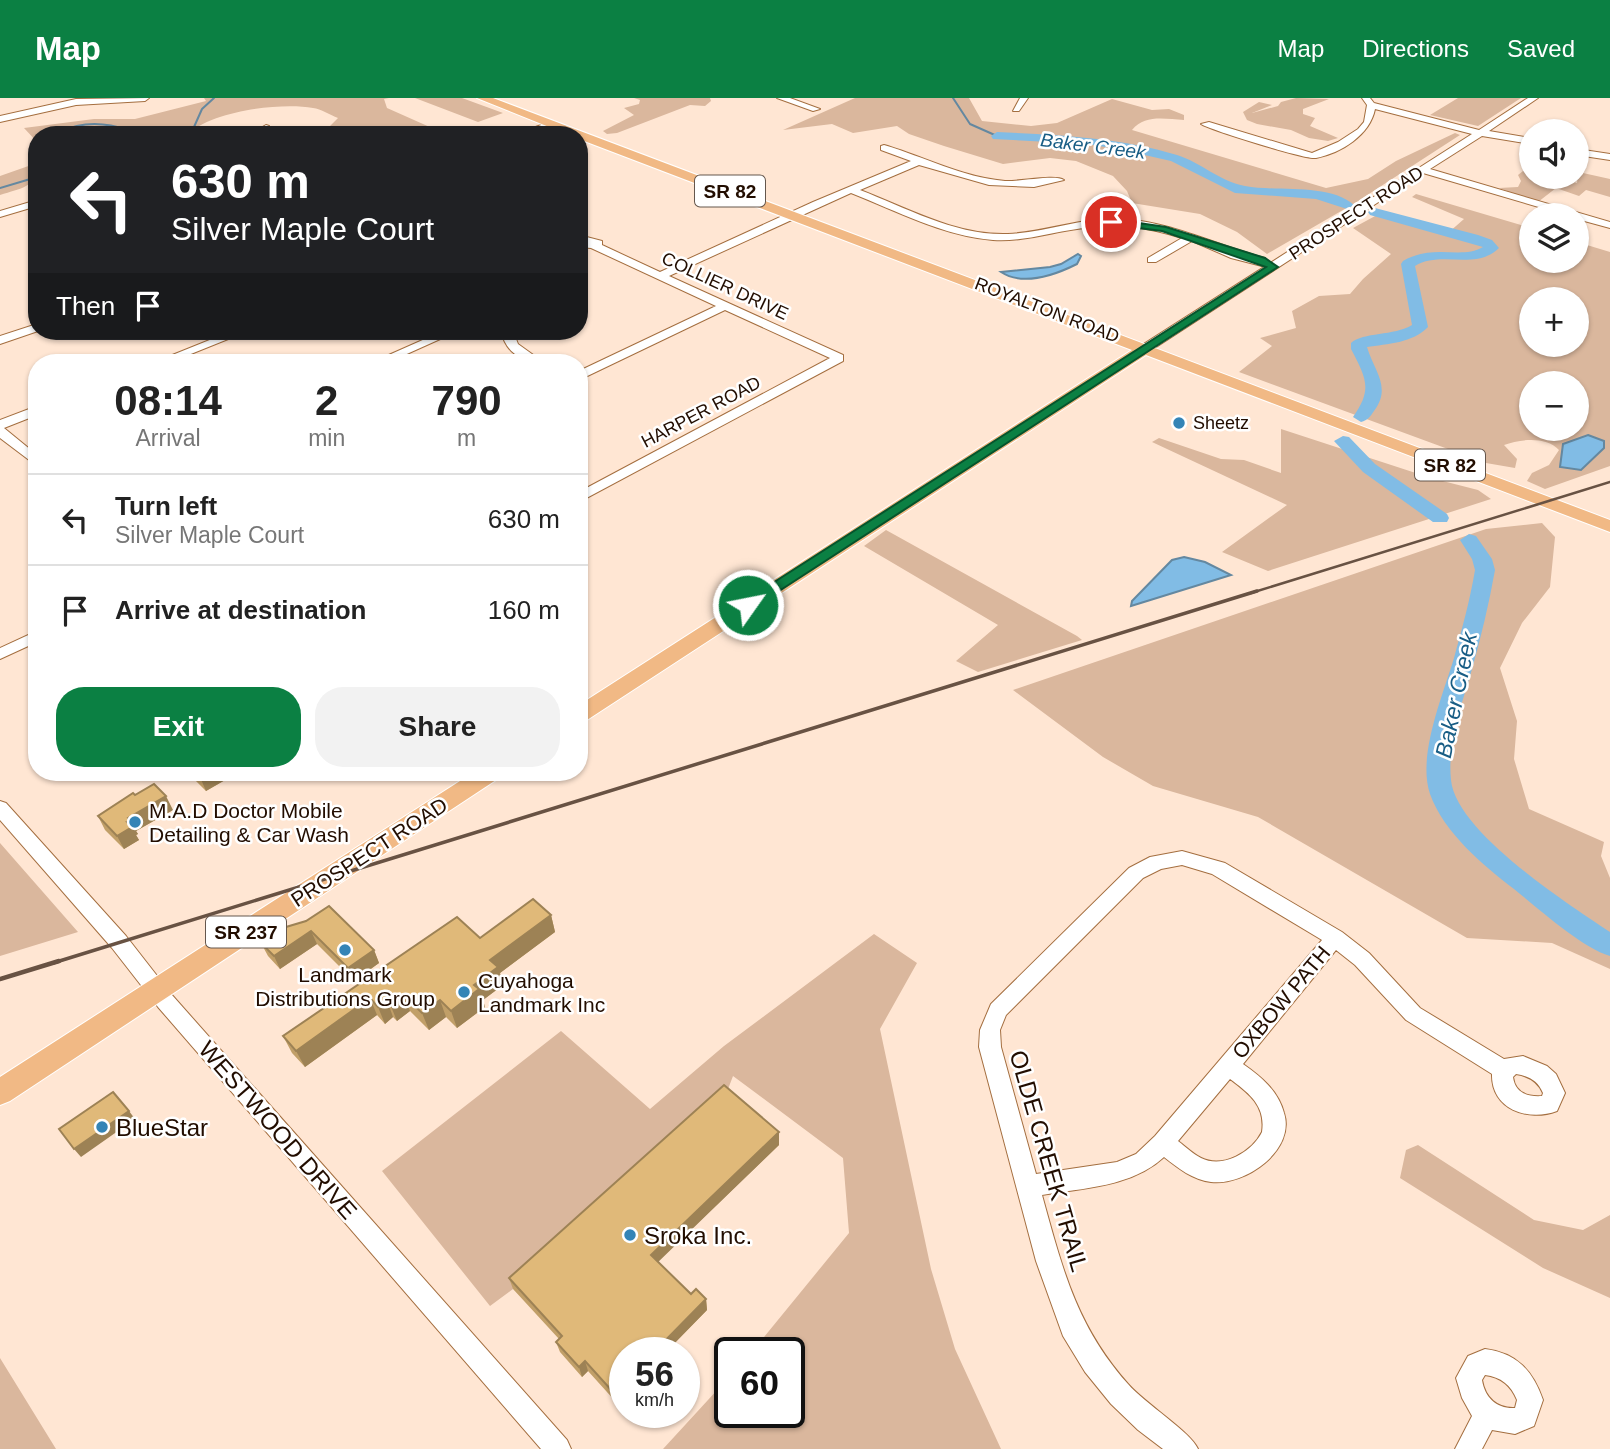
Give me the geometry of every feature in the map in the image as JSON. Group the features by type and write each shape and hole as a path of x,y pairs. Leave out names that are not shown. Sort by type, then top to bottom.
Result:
{"main road":[{"name":"ROYALTON ROAD","path":"483,98 558,126"},
{"name":"ROYALTON ROAD","path":"588,137 798,213 1610,526"},
{"name":"PROSPECT ROAD","path":"588,709 1146,348"},
{"name":"PROSPECT ROAD","path":"0,1092 477,781"}],"street":[{"path":"0,119 76,102 145,98"},
{"path":"781,98 816,109"},
{"path":"1016,109 1024,98"},
{"name":"PROSPECT ROAD","path":"1146,348 1267,265 1534,98"},
{"path":"1206,124 1313,156 1341,144 1361,131 1368,122 1368,102 1480,133 1519,139"},
{"path":"546,126 552,124"},
{"path":"884,148 993,185 1024,186 1059,180"},
{"path":"1589,154 1610,157"},
{"path":"662,275 817,204 920,161"},
{"path":"1422,170 1610,225"},
{"path":"852,190 982,236 1016,236 1118,222 1156,227 1267,265"},
{"path":"0,214 28,206"},
{"path":"1152,260 1190,238"},
{"name":"COLLIER DRIVE","path":"588,242 839,358"},
{"path":"588,372 726,305"},
{"path":"0,340 28,330"},
{"path":"182,354 218,340"},
{"path":"398,354 431,340"},
{"path":"509,340 521,354"},
{"name":"HARPER ROAD","path":"588,493 839,358"},
{"path":"0,425 28,414"},
{"path":"0,431 28,455"},
{"path":"0,450 15,444"},
{"path":"0,654 28,640"},
{"name":"WESTWOOD DRIVE","path":"0,808 119,942 156,991 558,1449"},
{"name":"OLDE CREEK TRAIL","path":"1173,1446 1120,1395 1094,1363 1072,1327 1048,1261 1029,1186 992,1065 990,1038 998,1010 1136,873 1157,862 1182,858 1218,868 1335,938 1362,959 1413,1014 1504,1070"},
{"name":"OXBOW PATH","path":"1029,1186 1118,1172 1144,1161 1163,1143 1335,938"},
{"name":"OXBOW PATH","path":"1163,1143 1201,1170 1217,1173 1233,1171 1262,1151 1273,1131 1275,1122 1272,1110 1252,1083 1228,1065"},
{"path":"1468,1449 1487,1414"}],"shaded area":[{"path":"204,98 389,98 384,99 387,108 428,126 330,126 338,118 316,109 283,106 229,114 200,126 40,126 94,119 135,119 206,101"},
{"path":"415,98 462,98 503,113 478,122"},
{"path":"634,98 710,98 711,101 705,106 690,105 617,133 607,134 603,131 634,115 624,108 639,104 640,100"},
{"path":"855,98 969,98 982,121 1031,126 1057,123 1112,99 1152,110 1169,109 1184,115 1184,120 1149,120 1132,130 1326,188 1368,179 1396,161 1455,133 1460,135 1355,203 1267,254 1237,232 1200,214 1132,203 1127,191 1113,176 1076,161 1050,158 1003,164 909,134 897,126 853,133 832,124 783,130"},
{"path":"1296,98 1329,99 1303,109 1303,114 1315,118 1310,126 1338,138 1328,141 1309,138 1291,130 1257,124 1247,120 1243,112 1259,102 1272,105 1252,113"},
{"path":"1458,98 1521,98 1478,126 1430,115"},
{"path":"28,166 28,184 0,195 0,176"},
{"path":"1589,174 1610,179 1610,197 1586,190 1579,196 1559,189 1589,189"},
{"path":"1499,188 1555,189 1538,202"},
{"path":"1416,194 1519,224 1519,273 1589,273 1589,246 1610,252 1610,466 1545,489 1527,481 1532,473 1549,465 1559,450 1540,441 1589,441 1589,371 1519,371 1519,441 1504,445 1517,459 1515,468 1486,463 1239,372 1272,346 1260,338 1296,328 1292,311 1319,296 1350,294 1391,254 1353,228 1377,215 1448,233 1464,219 1412,197"},
{"path":"1281,429 1431,478 1478,490 1491,499 1268,571 1222,552 1287,505 1152,442 1159,438 1221,459 1244,460 1281,473"},
{"path":"1542,523 1555,537 1550,587 1522,623 1500,668 1517,721 1514,759 1529,809 1604,842 1601,856 1610,878 1610,969 1552,943 1467,938 1258,817 1153,786 1103,757 1013,690 1486,529"},
{"path":"886,530 1082,640 978,672 956,661 998,625 864,546"},
{"path":"0,843 78,932 0,956"},
{"path":"874,934 917,963 880,1029 931,1269 955,1349 1001,1449 663,1449 682,1428 700,1428 700,1409 714,1393 714,1428 805,1428 805,1337 764,1337 849,1233 843,1158 733,1076 725,1097 513,1289 490,1306 382,1171 561,1031 650,1109 724,1046"},
{"path":"1418,1145 1534,1220 1583,1230 1610,1215 1610,1298 1543,1268 1400,1178 1406,1150"},
{"path":"0,1358 56,1449 0,1449"}],"water":[{"path":"1078,254 1081,256 1077,264 1039,278 1019,279 1001,272 1050,267"},
{"path":"1589,435 1604,441 1604,448 1581,470 1560,467 1563,444 1589,441"},
{"path":"1184,557 1205,562 1231,575 1131,606 1132,601 1172,560"}],"building":[{"path":"154,784 166,796 128,818 130,821 127,822 132,827 117,836 98,816 133,793 135,795"},
{"path":"533,899 551,915 490,960 498,967 474,985 479,989 451,1011 440,1000 422,1013 403,994 390,1004 387,1000 378,1007 370,998 296,1051 283,1036 457,917 480,938"},
{"path":"329,906 374,950 348,968 311,931 274,956 261,943 286,927 306,921"},
{"name":"Sroka Inc.","path":"724,1085 779,1132 651,1255 691,1294 696,1289 706,1299 669,1337 609,1337 609,1388 585,1361 579,1367 556,1342 562,1336 509,1278"},
{"path":"113,1092 129,1111 74,1149 59,1129"}],"waterway":[{"path":"194,126 202,109 214,98"},
{"path":"953,98 970,124 997,136"},
{"path":"77,126 114,126"},
{"name":"Baker Creek","path":"997,136 1087,140 1118,145 1175,158 1240,190 1317,195 1347,205"},
{"path":"0,188 28,180"},
{"name":"Baker Creek","path":"1361,417 1375,391 1372,375 1359,349 1359,343 1399,337 1420,327 1408,264 1429,255 1473,255 1492,248 1473,238 1375,212"},
{"name":"Baker Creek","path":"1343,441 1369,468 1440,518"},
{"name":"Baker Creek","path":"1469,540 1482,559 1485,570 1476,615 1441,745 1439,780 1442,794 1453,814 1491,857 1542,898 1610,946"}],"railway":[{"path":"1251,593 1610,482"},
{"path":"53,963 1257,591"},
{"path":"0,979 59,961"}],"place":[{"name":"Sheetz","path":"1179,423"},
{"name":"M.A.D Doctor Mobile Detailing & Car Wash","path":"135,822"},
{"name":"Landmark Distributions Group","path":"345,950"},
{"name":"Cuyahoga Landmark Inc","path":"464,992"},
{"name":"BlueStar","path":"102,1127"},
{"name":"Sroka Inc.","path":"630,1235"}],"route":[{"path":"748,605 1273,267 1261,260 1150,225 1111,222"}]}
